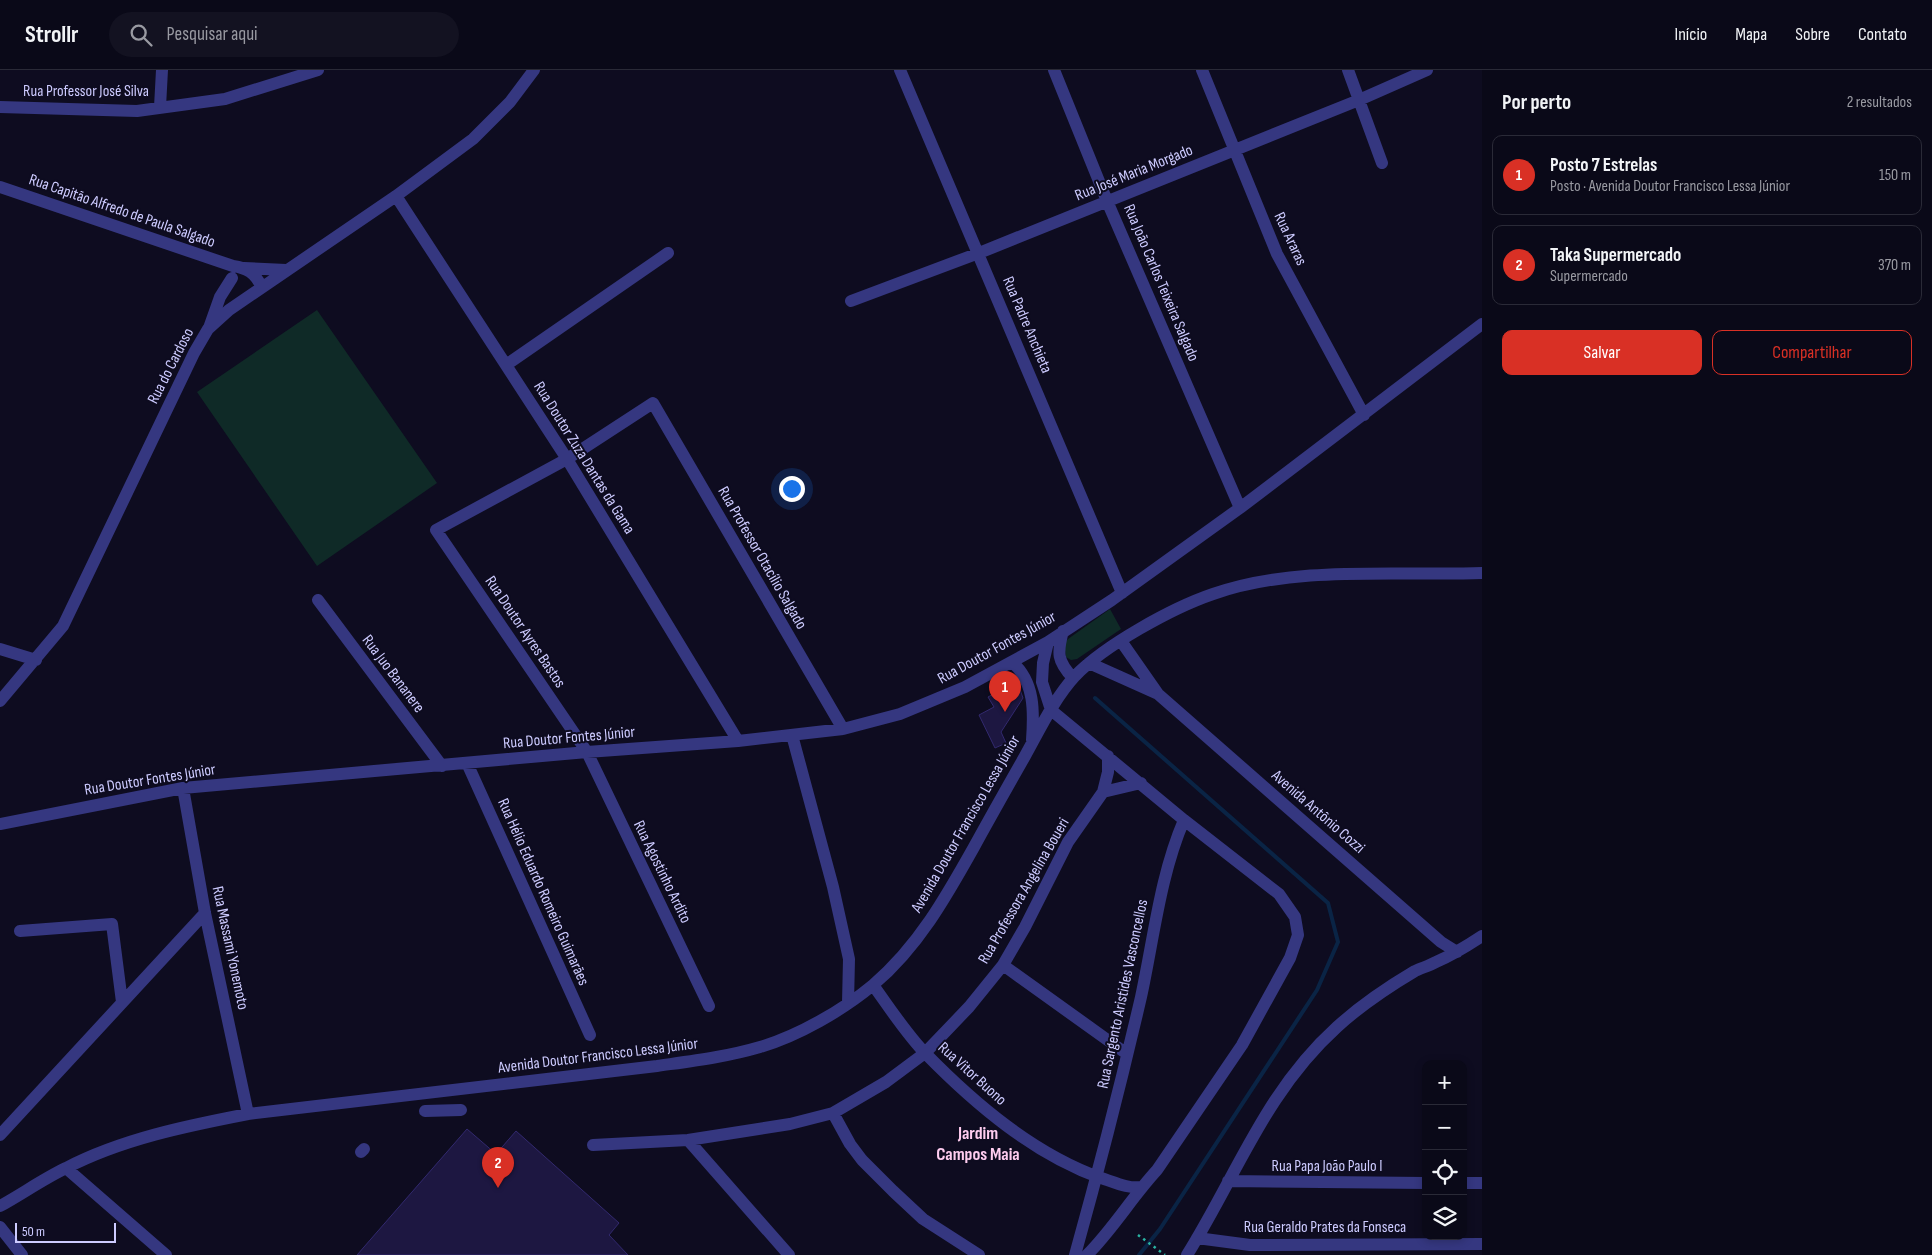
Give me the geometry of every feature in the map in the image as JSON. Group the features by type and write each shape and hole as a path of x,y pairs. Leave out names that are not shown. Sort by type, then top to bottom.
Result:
{"street":[{"path":"160,107 162,70"},
{"name":"Rua Professor José Silva","path":"0,107 137,111 226,99 318,70"},
{"name":"Rua do Cardoso","path":"0,701 63,626 194,353 208,329 245,297 396,196 473,140 510,102 534,70"},
{"name":"Rua Padre Anchieta","path":"900,70 978,253 1117,597"},
{"name":"Rua João Carlos Teixeira Salgado","path":"1054,70 1108,201 1240,508"},
{"name":"Rua Araras","path":"1202,70 1277,254 1364,415"},
{"path":"1348,70 1382,163"},
{"name":"Rua José Maria Morgado","path":"851,301 978,253 1360,100 1427,70"},
{"name":"Rua Capitão Alfredo de Paula Salgado","path":"0,187 236,271 252,273 261,286"},
{"name":"Rua Doutor Zuza Dantas da Gama","path":"396,196 567,459 738,741"},
{"path":"506,365 668,253"},
{"path":"236,271 286,270"},
{"path":"236,271 234,286 245,297"},
{"path":"208,329 220,297 236,271"},
{"name":"Rua Doutor Fontes Júnior","path":"0,824 183,788 587,752 738,741 843,729 900,714 965,687 1012,662 1048,642 1117,597 1240,508 1482,324"},
{"name":"Rua Professor Otacílio Salgado","path":"567,459 653,404 843,729"},
{"name":"Rua Doutor Ayres Bastos","path":"567,459 436,530 587,752"},
{"name":"Avenida Doutor Francisco Lessa Júnior","path":"0,1206 66,1168 142,1138 200,1123 248,1114 657,1066 724,1056 762,1046 802,1030 848,1003 873,985 913,943 942,905 1051,710 1073,678 1089,663 1134,632 1212,594 1246,585 1298,577 1363,573 1482,573"},
{"name":"Rua Juo Bananere","path":"318,600 442,766"},
{"path":"1063,631 1058,648 1059,657 1064,669 1073,678"},
{"name":"Avenida Antônio Cozzi","path":"1121,641 1158,694 1441,942 1457,952"},
{"path":"1048,642 1043,663 1042,682 1051,710 1184,820 1279,894 1295,917 1298,935 1290,958 1242,1045 1157,1170 1104,1238 1087,1255"},
{"path":"0,648 36,660"},
{"path":"1012,662 1024,674 1030,688 1033,708 1031,745"},
{"name":"Avenida Antônio Cozzi","path":"1089,663 1158,694"},
{"path":"792,735 833,887 849,959 848,1003"},
{"name":"Rua Agostinho Ardito","path":"587,752 709,1006"},
{"name":"Rua Professora Angelina Boueri","path":"593,1145 688,1140 790,1124 833,1113 886,1082 924,1053 969,1007 1003,965 1025,927 1068,842 1103,792 1108,772 1108,756"},
{"name":"Rua Hélio Eduardo Romeiro Guimarães","path":"467,763 590,1035"},
{"path":"1103,792 1141,784"},
{"name":"Rua Massami Yonemoto","path":"183,788 205,913 248,1114"},
{"name":"Rua Sargento Aristides Vasconcellos","path":"1075,1255 1097,1176 1127,1054 1166,873 1184,820"},
{"path":"0,1135 205,913"},
{"path":"20,931 112,924 122,1002"},
{"path":"1187,1255 1198,1238 1258,1125 1301,1064 1338,1026 1388,988 1416,970 1478,942"},
{"path":"1003,965 1127,1054"},
{"name":"Rua Vitor Buono","path":"873,985 924,1053 1008,1126 1050,1155 1097,1176"},
{"path":"425,1111 461,1110"},
{"path":"833,1113 850,1144 862,1160 893,1191 923,1219 979,1255"},
{"path":"688,1140 789,1255"},
{"path":"66,1168 166,1255"},
{"path":"1097,1176 1131,1187 1142,1187"},
{"name":"Rua Papa João Paulo I","path":"1228,1182 1422,1183"},
{"path":"1467,1183 1482,1183"},
{"path":"0,1227 22,1255"},
{"name":"Rua Geraldo Prates da Fonseca","path":"1198,1238 1250,1245 1482,1244"}],"path":[{"path":"1138,1236 1165,1255"}],"green space":[{"path":"317,310 437,483 317,566 197,392"},
{"path":"1110,609 1121,629 1077,659 1071,660 1066,657 1064,644 1068,639"}],"building":[{"path":"1017,681 1023,698 1001,732 1006,743 995,748 979,715 994,707 988,697"},
{"path":"467,1129 496,1154 516,1131 619,1223 609,1235 628,1255 357,1255"}],"waterway":[{"path":"1095,698 1328,903 1338,942 1317,990 1160,1229 1139,1255"}],"place":[{"name":"Posto 7 Estrelas","path":"1005,712"},
{"name":"Taka Supermercado","path":"498,1188"}],"district":[{"name":"Jardim Campos Maia","path":"978,1143"}]}
